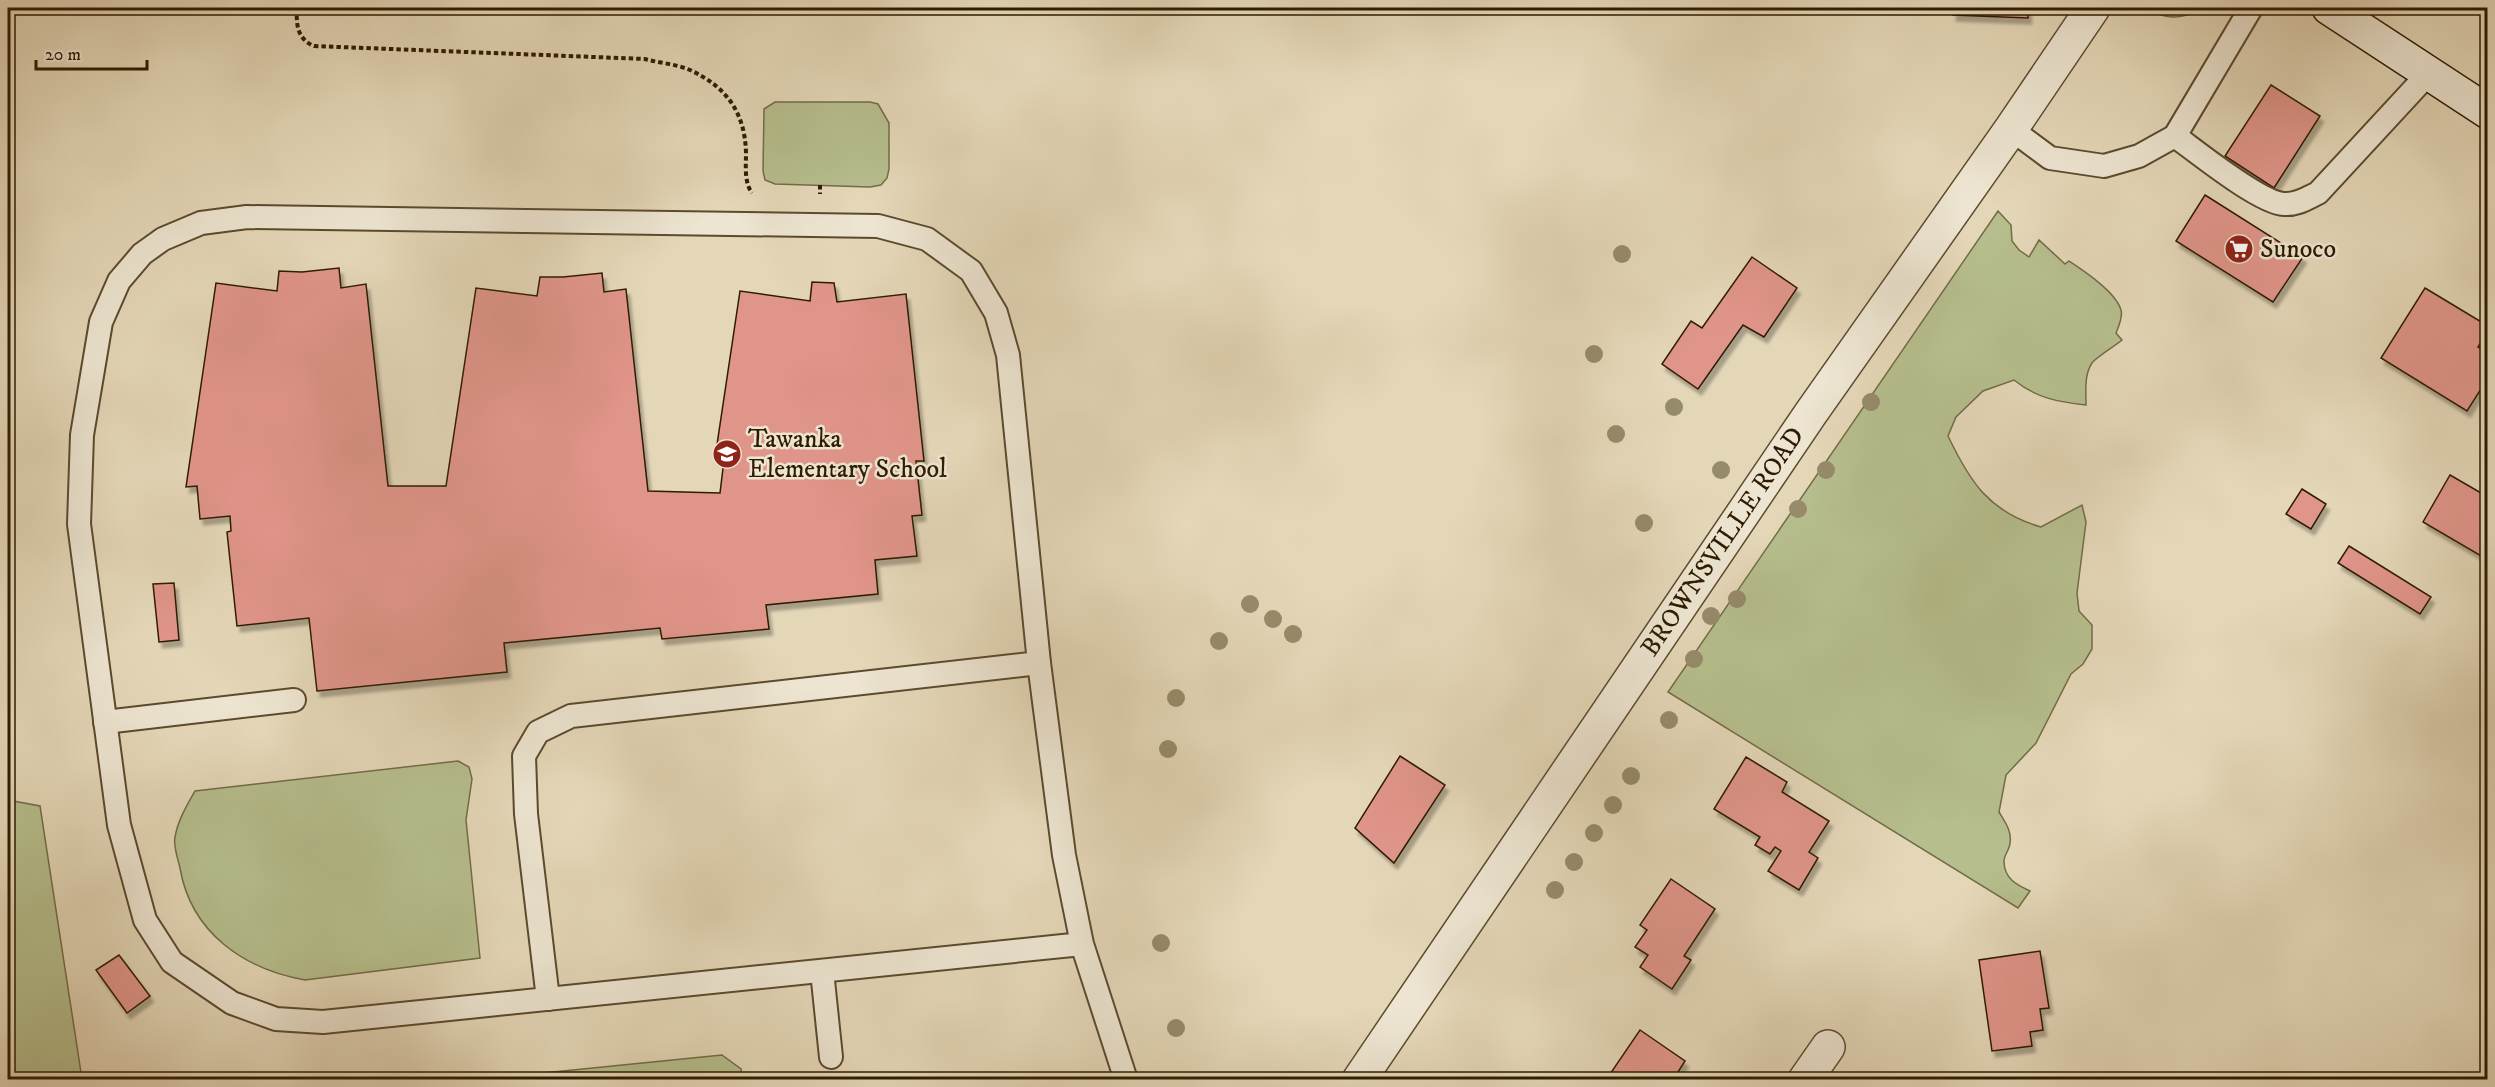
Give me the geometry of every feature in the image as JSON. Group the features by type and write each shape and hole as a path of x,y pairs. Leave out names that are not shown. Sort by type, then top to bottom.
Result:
{"street":[{"name":"BROWNSVILLE ROAD","path":"1359,1080 1804,423 2011,129 2093,8"},
{"path":"2329,8 2487,112"},
{"path":"1805,1080 1828,1047"}],"lane":[{"path":"2011,129 2050,158 2104,166 2139,156 2175,136 2251,8"},
{"path":"2175,136 2265,198 2282,204 2297,204 2318,193 2428,75"},
{"path":"1082,944 323,1022 276,1018 232,1004 172,962 146,920 119,825 79,524 82,435 101,322 119,281 142,254 163,239 201,223 247,217 878,226 927,239 971,271 996,313 1008,355 1039,663 1064,855 1082,944 1126,1080"},
{"path":"548,999 526,814 524,756 537,732 571,717 1039,663"},
{"path":"105,722 294,699"},
{"path":"822,971 831,1057"}],"path":[{"path":"297,8 299,34 306,42 314,46 645,59 689,70 722,92 735,107 742,120 746,146 746,176 750,190 758,198"},
{"path":"810,198 820,198 820,185"}],"green space":[{"path":"2142,8 2202,8 2187,15 2172,17"},
{"path":"775,102 870,102 878,104 889,123 887,178 881,185 870,187 775,184 765,180 763,171 764,109"},
{"path":"1998,211 2011,225 2012,241 2019,250 2029,257 2039,240 2065,264 2069,261 2083,270 2113,296 2121,310 2116,333 2122,340 2097,358 2089,368 2086,405 2048,398 2014,380 1983,391 1956,417 1948,436 1973,481 1995,504 2008,513 2041,527 2082,505 2086,522 2077,593 2079,611 2092,625 2092,649 2083,664 2071,674 2036,743 2006,775 1999,812 2010,834 2010,845 2004,861 2006,872 2016,884 2030,891 2018,908 1668,692"},
{"path":"458,761 469,767 472,779 466,820 480,958 305,980 261,967 242,957 208,929 196,911 186,891 175,841 176,831 195,791"},
{"path":"8,800 40,806 82,1079 8,1079"},
{"path":"722,1055 741,1069 742,1079 484,1079"}],"building":[{"path":"1953,8 2028,8 2028,18 1953,15"},
{"name":"Sunoco","path":"2271,85 2320,116 2274,188 2225,156"},
{"name":"Sunoco","path":"2205,195 2303,257 2273,302 2176,241"},
{"path":"1752,257 1797,288 1764,337 1743,325 1698,389 1662,364 1691,321 1702,328"},
{"path":"339,268 341,288 366,284 388,486 446,486 476,288 537,296 540,277 602,273 604,292 626,289 648,491 720,493 724,460 715,458 740,291 810,301 812,282 834,283 837,302 906,294 924,461 916,461 922,515 912,516 917,556 875,560 878,594 766,605 769,629 662,639 660,628 504,643 507,672 317,691 309,618 237,626 227,532 231,531 230,516 200,519 197,486 186,487 216,283 277,291 279,271 302,272"},
{"path":"2425,288 2488,326 2488,331 2478,347 2488,353 2488,378 2467,411 2381,358"},
{"path":"2450,475 2488,497 2488,560 2423,522"},
{"path":"2302,489 2326,504 2311,529 2286,514"},
{"path":"2349,546 2431,597 2420,614 2338,563"},
{"path":"174,583 179,640 159,642 153,584"},
{"path":"1400,756 1445,785 1394,863 1355,828"},
{"path":"1746,757 1787,782 1782,792 1829,821 1809,852 1818,858 1799,890 1768,871 1781,851 1775,847 1770,854 1755,845 1760,837 1714,809"},
{"path":"1671,879 1715,909 1684,956 1691,960 1672,989 1640,967 1648,955 1635,947 1647,930 1640,925"},
{"path":"2040,951 2049,1008 2040,1009 2043,1030 2030,1032 2032,1046 1992,1051 1979,960"},
{"path":"119,955 150,996 127,1013 96,970"},
{"path":"1640,1030 1685,1061 1673,1080 1612,1080 1608,1077"}],"place":[{"name":"Sunoco","path":"2239,249"},
{"name":"Tawanka Elementary School","path":"727,454"}]}
